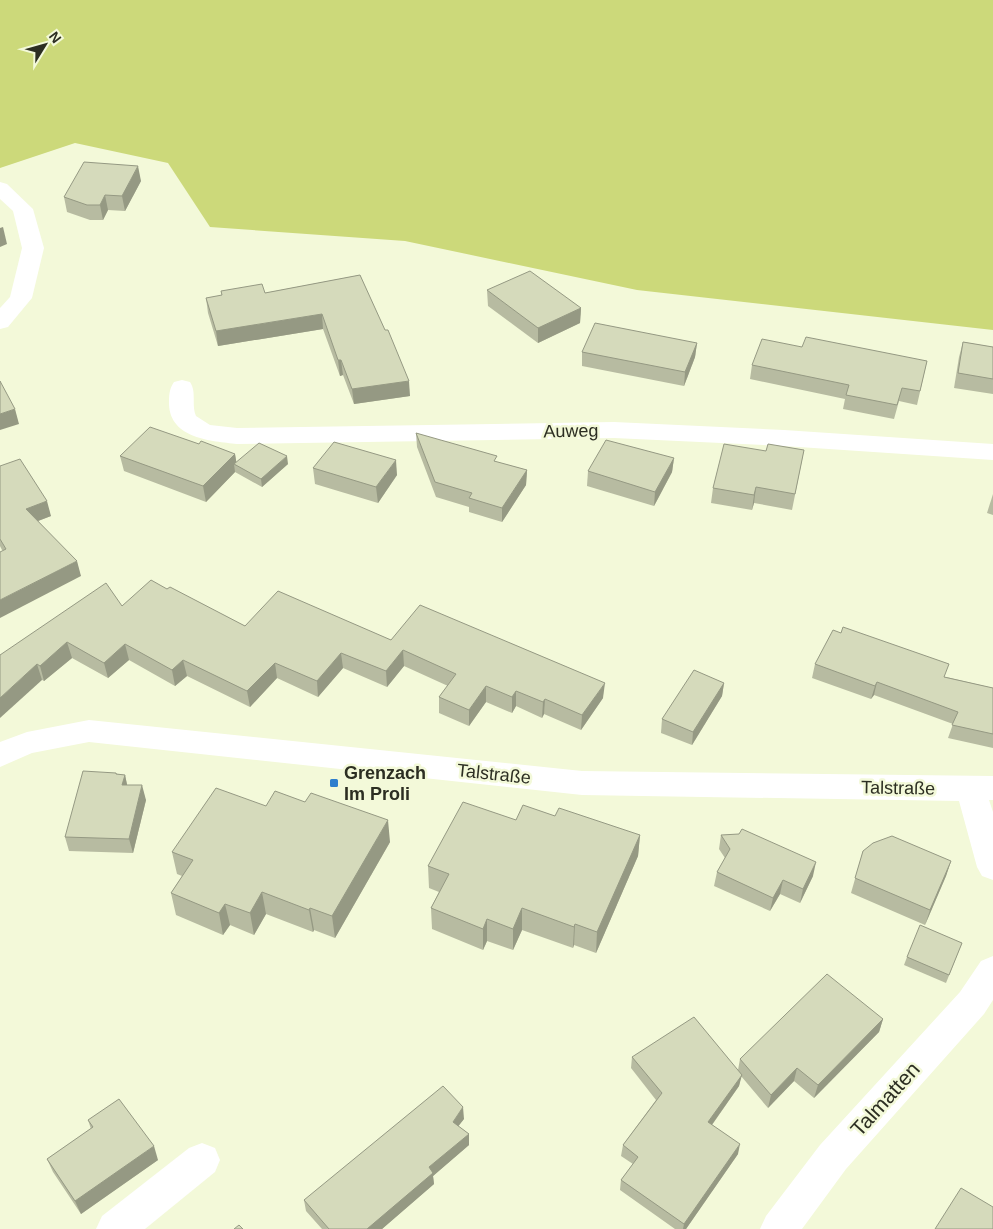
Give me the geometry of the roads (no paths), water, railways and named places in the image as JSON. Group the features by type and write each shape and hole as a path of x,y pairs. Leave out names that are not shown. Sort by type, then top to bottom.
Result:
{"street":[{"path":"0,188 23,209 33,248 21,298 0,322"},
{"name":"Auweg","path":"182,387 183,415 191,426 209,432 237,436 614,430 784,438 993,452"},
{"name":"Talstraße","path":"0,755 27,742 89,731 582,783 982,789"},
{"path":"982,789 993,867"},
{"name":"Talmatten","path":"778,1229 833,1157 972,1003 993,971"},
{"path":"115,1229 202,1160"}],"place":[{"name":"Grenzach Im Proli","path":"334,783"}]}
